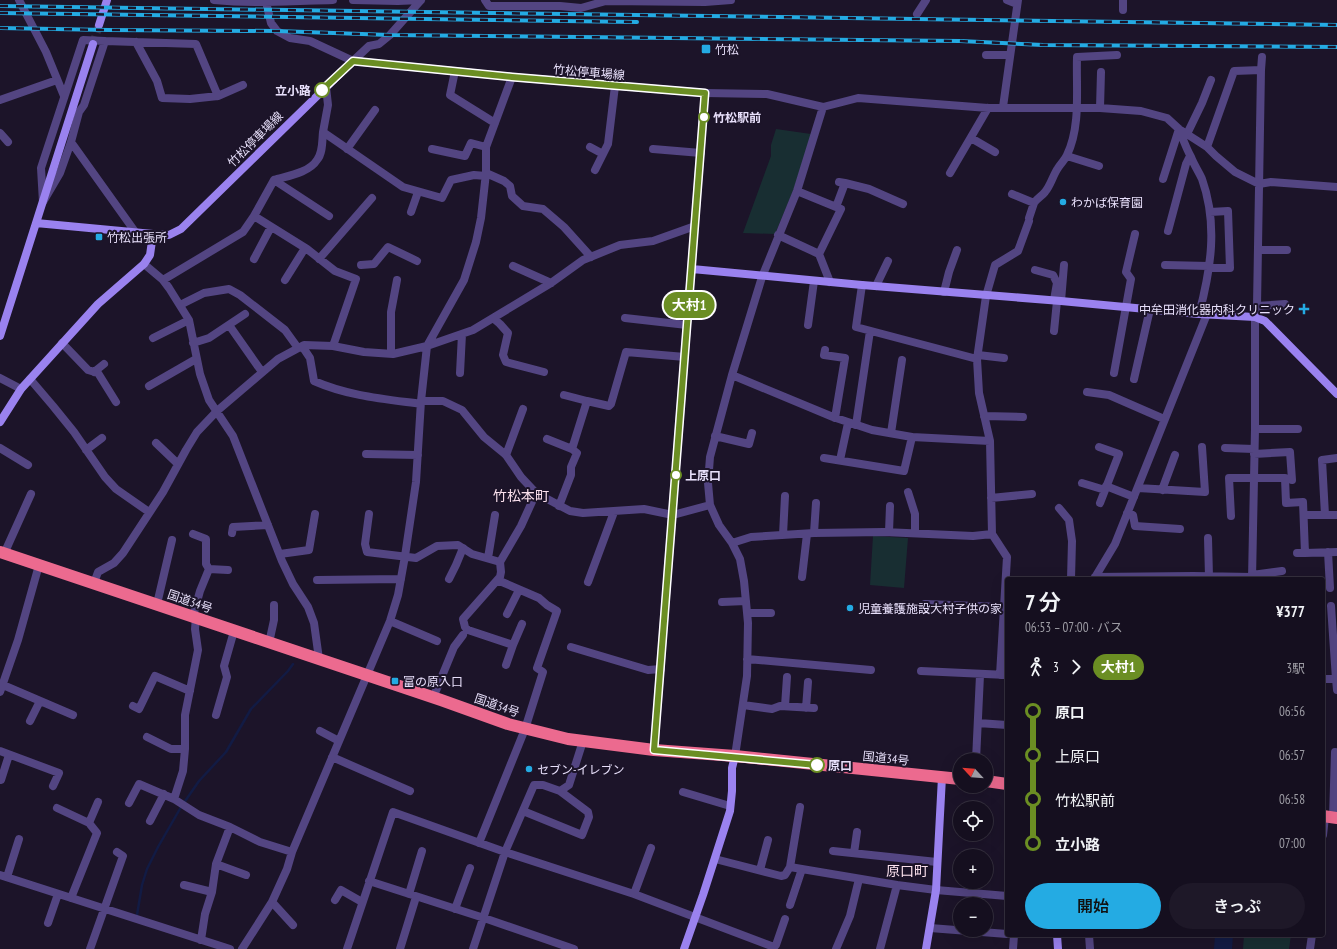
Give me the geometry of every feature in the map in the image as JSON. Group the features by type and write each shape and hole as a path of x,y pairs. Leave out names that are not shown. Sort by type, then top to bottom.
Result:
{"highway":[{"name":"国道34号","path":"2,553 525,729 568,739 654,750 735,756 953,779"},
{"path":"993,782 1005,784"}],"street":[{"path":"19,0 46,52 64,96"},
{"path":"99,25 107,0"},
{"path":"214,0 231,2 334,0"},
{"path":"266,2 271,23 277,31 290,38 310,41 353,61 369,46 379,44 390,35 421,0 354,0"},
{"path":"485,0 489,6 522,3 560,3 581,8 606,1 730,0"},
{"path":"917,14 926,0"},
{"path":"1004,107 1017,2 1007,0"},
{"path":"1123,0 1123,10"},
{"path":"43,202 41,168 82,40 196,44 218,96"},
{"path":"43,202 60,173 71,142 79,112 84,105 105,41"},
{"path":"136,42 157,81 162,98 190,99 218,96 243,86"},
{"path":"0,336 93,44"},
{"path":"986,55 1010,55"},
{"path":"1005,577 1007,557 992,534 990,441 979,393 978,357 986,296 994,265 1018,251 1034,203 1045,193 1058,168 1067,156 1074,136 1077,109 1077,57 1117,55"},
{"path":"1252,577 1255,429 1255,317 1257,306 1262,58"},
{"name":"竹松停車場線","path":"36,223 153,234 169,234 181,229 353,61 512,77 705,93"},
{"path":"1207,146 1234,72 1261,70"},
{"path":"455,71 450,95 495,123"},
{"path":"1100,108 1101,72"},
{"path":"242,949 272,902 287,869 292,852 390,621 398,595 416,482 421,403 427,346 464,280 476,242 481,218 486,174 486,147 512,77"},
{"path":"0,100 57,80"},
{"path":"1187,134 1211,80"},
{"path":"595,170 608,144 616,86"},
{"path":"163,280 243,232 254,216 274,180 308,169 318,160 328,105 326,87"},
{"path":"654,750 705,93 767,94 823,107 858,98 988,108 1100,108 1141,111 1167,118 1179,129 1207,146 1216,156 1235,172 1259,184 1271,182 1337,187"},
{"path":"684,949 696,917 730,811 732,768 747,676 747,613 740,559 732,543 719,525 710,505 708,483 710,458 732,375 762,276 797,191 823,107"},
{"path":"950,174 988,108"},
{"path":"347,149 375,110"},
{"path":"1096,577 1115,544 1138,488 1203,314 1212,239 1210,212 1201,178 1179,129"},
{"path":"1163,179 1179,129"},
{"path":"323,132 403,187 418,192 442,198 451,180 474,175 486,174 504,181 510,186 512,196 523,206 543,209 564,227 591,257"},
{"path":"0,133 8,142"},
{"path":"971,138 995,152"},
{"path":"71,142 136,233"},
{"path":"432,149 465,156 471,143 486,147"},
{"path":"590,147 603,154"},
{"path":"653,149 701,152"},
{"path":"1067,156 1099,166"},
{"path":"1168,230 1186,164 1190,156"},
{"path":"274,180 329,216"},
{"path":"836,207 842,182 869,189 903,204"},
{"path":"797,191 841,209 819,254"},
{"path":"411,212 418,192"},
{"path":"1012,194 1034,203"},
{"path":"319,259 372,198"},
{"path":"1165,265 1230,268 1228,211 1210,212"},
{"path":"254,216 305,248 335,271 356,279"},
{"path":"94,583 98,572 114,563 123,553 163,492 197,432 217,411 278,359 304,345 333,346 364,352 391,354 427,346 473,330 551,283 583,260 620,245 653,241 695,226"},
{"path":"254,259 271,227"},
{"path":"0,422 21,389 100,301 144,264 150,255 153,234"},
{"path":"1114,373 1132,279 1126,272 1135,234"},
{"path":"778,235 819,254 830,282"},
{"path":"333,346 362,264 374,264 388,247 417,261"},
{"path":"285,280 305,248"},
{"path":"944,292 957,250"},
{"path":"1258,250 1286,250"},
{"path":"876,286 888,261"},
{"path":"144,264 163,280 189,320 196,359 209,400 233,436 293,584 308,607 314,623 319,659"},
{"path":"1054,331 1057,301 1064,265"},
{"path":"513,266 551,283"},
{"path":"692,269 986,296 1255,317 1265,322 1337,394"},
{"path":"1035,270 1053,275 1056,282 1057,301"},
{"path":"391,354 392,312 397,280"},
{"path":"808,325 814,281"},
{"path":"862,285 856,327 978,357 1004,358"},
{"path":"180,305 204,292 229,288 286,330 310,358 314,381 336,390 355,395 421,403 443,401 462,410 484,437 506,455 521,477 536,493 570,511 583,513 644,510 673,515 710,505"},
{"path":"1257,306 1285,304"},
{"path":"1134,379 1150,309"},
{"path":"193,343 209,338 245,314"},
{"path":"493,318 508,333 503,355 506,362 544,372"},
{"path":"625,318 687,325"},
{"path":"153,338 189,320"},
{"path":"229,325 262,372"},
{"path":"840,460 852,424 870,331"},
{"path":"460,373 462,334"},
{"path":"62,343 88,370 98,373 116,402"},
{"path":"564,395 609,406 611,404 626,352 685,357"},
{"path":"824,355 845,358 835,418"},
{"path":"149,386 196,359"},
{"path":"891,433 902,360"},
{"path":"94,372 104,364"},
{"path":"732,375 835,418 872,430 912,437 990,441"},
{"path":"0,378 21,389"},
{"path":"30,379 74,432 105,477 116,489 149,512"},
{"path":"1087,392 1109,395 1164,419"},
{"path":"572,449 588,401"},
{"path":"506,455 523,408"},
{"path":"984,416 1023,417"},
{"path":"1255,429 1298,429"},
{"path":"715,436 748,444 752,433"},
{"path":"824,458 904,471 912,437"},
{"path":"86,450 102,438"},
{"path":"547,438 572,449 577,453 571,467 571,475 560,506"},
{"path":"156,443 178,464"},
{"path":"1099,447 1120,451 1100,503"},
{"path":"1138,488 1205,492 1202,447"},
{"path":"0,448 28,466"},
{"path":"1225,448 1254,451 1290,452 1292,480"},
{"path":"366,454 418,455"},
{"path":"1162,490 1175,455"},
{"path":"1325,515 1322,460 1337,458"},
{"path":"1230,516 1229,478 1285,478 1286,502 1303,502 1304,516 1301,553 1337,552"},
{"path":"1082,483 1134,496"},
{"path":"908,492 915,514 915,533"},
{"path":"513,645 468,630 465,627 463,619 500,577 500,562 521,526 536,493"},
{"path":"2,553 30,494"},
{"path":"991,498 1032,494"},
{"path":"783,535 785,496"},
{"path":"802,577 816,503"},
{"path":"889,532 890,506"},
{"path":"1059,508 1069,520 1072,541 1071,577"},
{"path":"588,582 614,512"},
{"path":"1127,513 1133,515 1135,526 1180,529"},
{"path":"280,554 309,550 315,514"},
{"path":"369,514 365,544 367,552 416,558 437,546 458,545 472,554 500,562"},
{"path":"488,558 496,515"},
{"path":"1304,516 1337,515"},
{"path":"233,527 268,525"},
{"path":"732,543 751,537 811,533 889,532 973,536 992,534"},
{"path":"193,534 206,539 206,564 209,569"},
{"path":"1208,538 1209,576"},
{"path":"157,604 172,540"},
{"path":"449,579 462,548"},
{"path":"1328,552 1330,588"},
{"path":"38,565 3,674 1,689 40,701 73,715"},
{"path":"209,569 228,570"},
{"path":"180,803 185,749 185,715 198,650 194,617 200,591 209,569"},
{"path":"1201,577 1252,577 1282,571"},
{"path":"317,580 400,579"},
{"path":"479,843 525,729 544,672 537,668 557,611 546,605 539,598 502,582 496,582"},
{"path":"922,672 1003,675 1003,607 1005,582"},
{"path":"507,614 520,590"},
{"path":"722,602 746,602"},
{"path":"925,604 1003,607"},
{"path":"269,643 274,620 274,605"},
{"path":"1331,606 1337,690"},
{"path":"747,613 771,612"},
{"path":"390,621 437,641"},
{"path":"506,665 522,624"},
{"path":"216,715 227,677 224,666 234,631"},
{"path":"433,698 454,647 463,635"},
{"path":"571,647 648,670 661,670"},
{"path":"747,659 871,670"},
{"path":"976,753 980,675"},
{"path":"139,709 146,686 155,676 190,691"},
{"path":"785,706 787,677"},
{"path":"1325,679 1336,679"},
{"path":"743,705 772,709 780,706 810,708 808,682"},
{"path":"30,721 40,701"},
{"path":"978,723 1005,725"},
{"path":"320,731 339,741"},
{"path":"147,737 171,749 185,749"},
{"path":"560,791 569,785 583,741"},
{"path":"0,752 59,772 53,786"},
{"path":"1325,830 1330,817 1335,752"},
{"path":"1,780 9,755"},
{"path":"332,758 410,791"},
{"path":"926,949 936,890 942,778"},
{"path":"129,803 140,784 164,794 199,816 230,827 260,842 292,852"},
{"path":"473,949 505,852 534,785 543,785 560,791 588,812 589,817 582,835 523,811"},
{"path":"683,792 730,806"},
{"path":"150,821 164,794"},
{"path":"89,823 98,802"},
{"path":"715,858 781,876 785,875 790,867 800,807"},
{"path":"57,808 89,823 97,833 70,898"},
{"path":"347,949 392,812 505,852 634,894 774,947 785,919"},
{"path":"201,940 205,914 212,892 216,864 230,827"},
{"path":"854,853 857,832"},
{"path":"19,839 4,876 230,949"},
{"path":"760,870 768,840"},
{"path":"634,894 651,848"},
{"path":"400,949 422,851"},
{"path":"833,851 937,862"},
{"path":"90,949 123,855"},
{"path":"216,864 246,875"},
{"path":"790,867 897,885 1005,896"},
{"path":"455,909 470,868"},
{"path":"790,904 802,869"},
{"path":"836,949 850,916 859,879"},
{"path":"369,881 484,918 556,946 574,949"},
{"path":"184,885 212,892"},
{"path":"880,949 897,885"},
{"path":"336,900 341,890 362,902"},
{"path":"48,923 58,894"},
{"path":"272,902 293,925"},
{"path":"930,928 1005,934"},
{"path":"1013,949 1014,937"},
{"path":"1057,937 1058,949"},
{"path":"1089,937 1090,949"},
{"path":"1310,949 1312,937"}],"green space":[{"path":"776,129 811,134 794,189 775,234 743,233 771,156 771,145"},
{"path":"873,536 908,538 904,588 870,585"},
{"path":"1244,937 1291,937 1289,949 1243,949"}],"water":[{"path":"1215,937 1233,937 1232,949 1214,949"}],"waterway":[{"path":"137,915 142,885 147,869 181,807 199,781 226,752 251,709 293,664"}],"tunnel":[{"path":"93,44 99,25"}],"railway":[{"path":"0,6 1337,25"},
{"path":"0,13 637,22"},
{"path":"0,28 277,31 390,35 960,41 1043,45 1337,47"}],"bus line":[{"name":"大村1","path":"322,90 353,61 512,77 705,93 654,750 735,756 817,765"}],"place":[{"name":"竹松","path":"706,49"},
{"name":"立小路","path":"322,90"},
{"name":"竹松駅前","path":"704,117"},
{"name":"わかば保育園","path":"1063,202"},
{"name":"竹松出張所","path":"99,237"},
{"name":"中牟田消化器内科クリニック","path":"1304,309"},
{"name":"上原口","path":"676,475"},
{"name":"児童養護施設大村子供の家","path":"850,608"},
{"name":"富の原入口","path":"395,681"},
{"name":"原口","path":"817,765"},
{"name":"セブン-イレブン","path":"529,769"}],"district":[{"name":"竹松本町","path":"521,496"},
{"name":"原口町","path":"907,871"}]}
